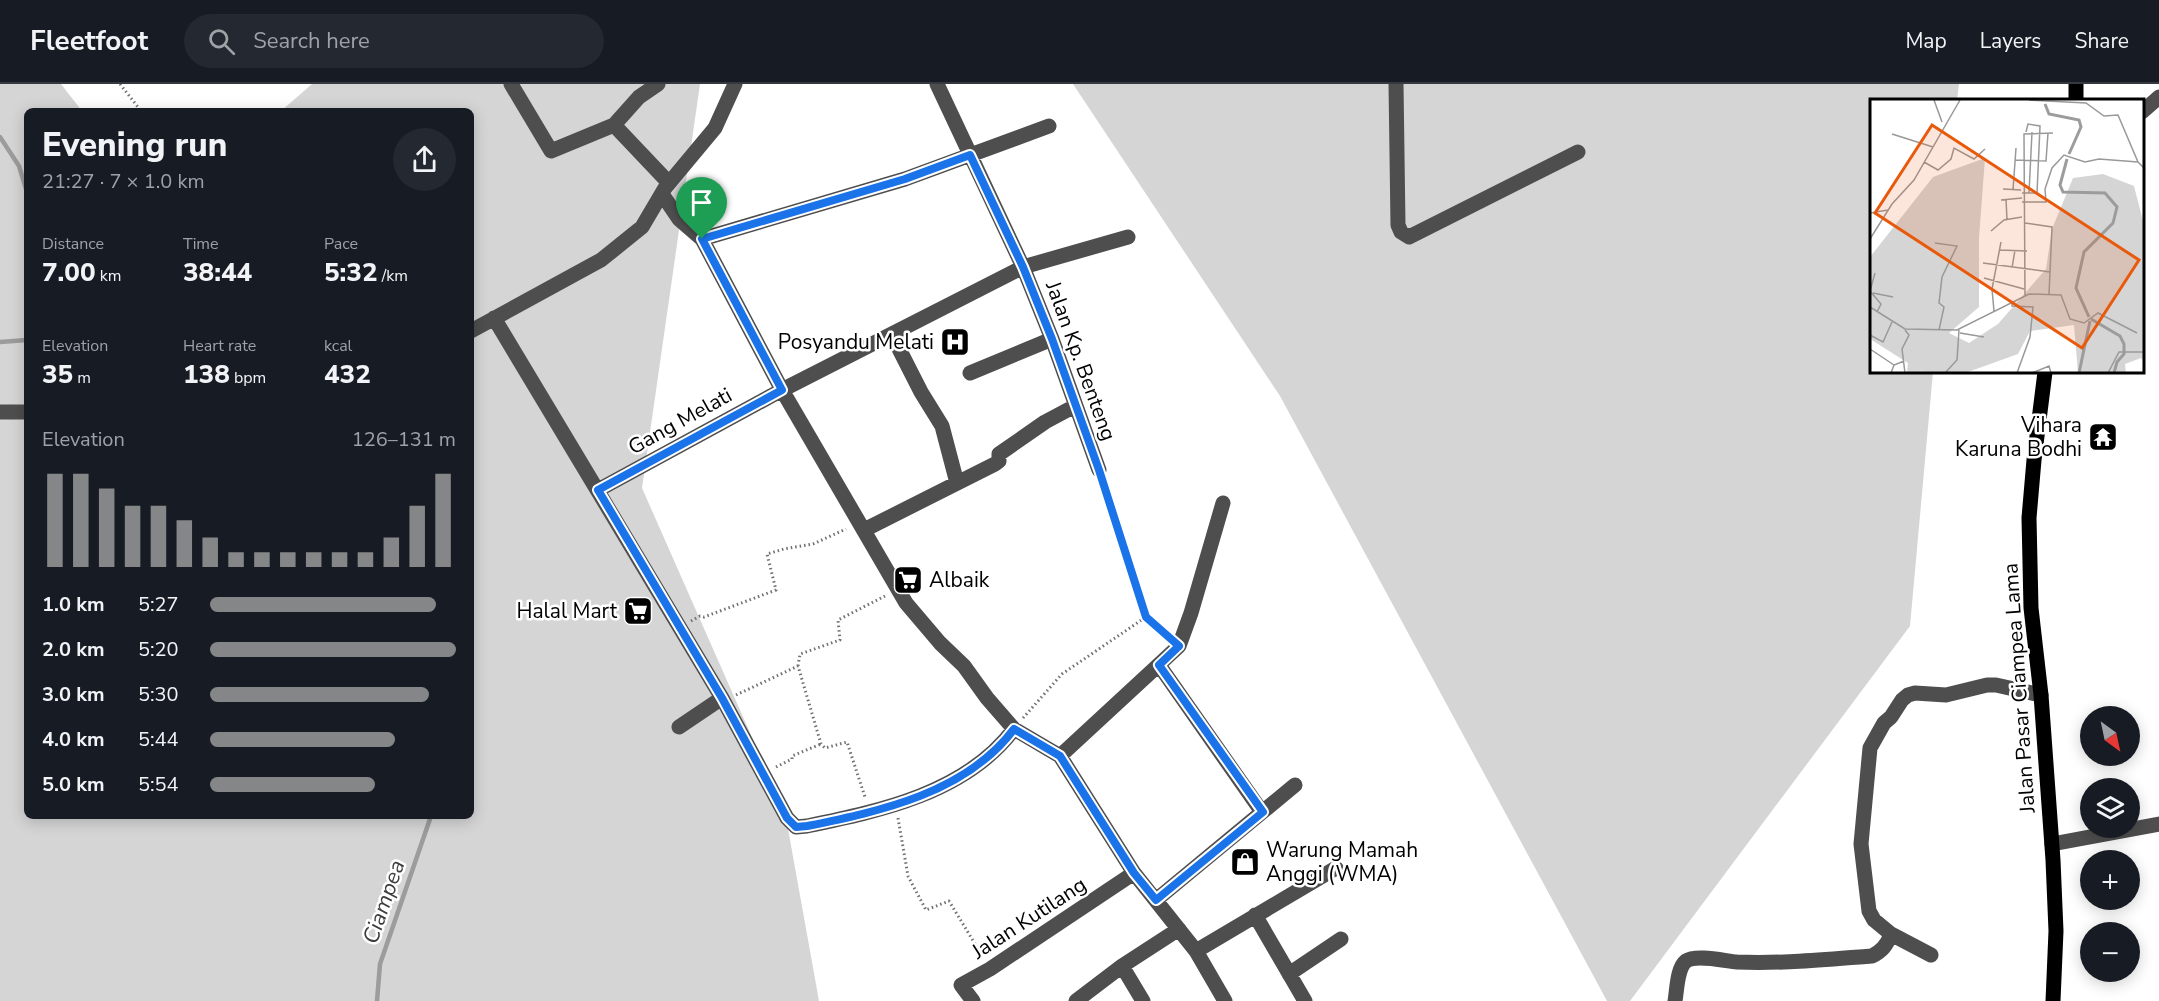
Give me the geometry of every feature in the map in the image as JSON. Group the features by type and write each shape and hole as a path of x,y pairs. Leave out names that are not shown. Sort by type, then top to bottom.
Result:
{"main road":[{"name":"Jalan Pasar Ciampea Lama","path":"2045,374 2029,518 2031,608 2041,695 2052,844 2056,931 2053,1001"}],"street":[{"path":"511,84 551,151 614,125 639,97 658,84"},
{"name":"Jalan Kp. Benteng","path":"937,84 1023,267 1052,339 1099,470"},
{"path":"1396,84 1398,225 1401,232 1409,237 1578,152"},
{"path":"474,329 601,260 642,227 666,188 715,128 734,85"},
{"path":"2144,110 2159,97"},
{"path":"614,125 666,188 679,219 702,239 782,390 897,589 919,621 964,666 987,698 1014,729 1060,756 1134,873 1196,951 1225,1001"},
{"path":"702,239 905,179 1050,126"},
{"name":"Gang Melati","path":"598,490 782,390 1023,267 1128,237"},
{"path":"494,318 722,699 787,818 796,827 895,806 971,768 1000,747 1014,729"},
{"path":"892,335 921,392 942,426 957,483"},
{"path":"970,373 1052,339"},
{"path":"862,527 995,464 999,461 999,454 1045,422 1075,406"},
{"path":"0,412 24,412"},
{"path":"1060,756 1179,646 1223,503"},
{"path":"1159,665 1263,812"},
{"path":"1931,955 1891,934 1874,920 1869,912 1861,844 1870,748 1902,700 1915,693 1946,695 1996,685 2041,695"},
{"path":"679,727 722,699"},
{"path":"1156,900 1295,785"},
{"path":"2052,844 2159,824"},
{"path":"1196,951 1336,868"},
{"name":"Jalan Kutilang","path":"973,1001 961,985 990,969 1134,873"},
{"path":"1255,915 1290,974 1299,999"},
{"path":"1076,1001 1122,966 1179,929"},
{"path":"1675,1001 1681,970 1689,959 1775,963 1872,956 1881,951 1889,942 1891,934"},
{"path":"1290,974 1341,939"},
{"path":"1122,966 1143,1001"}],"path":[{"path":"120,84 139,108"},
{"path":"1099,470 1146,617 1179,646"},
{"path":"679,626 700,616 704,618 776,590 767,554 813,544 862,527"},
{"path":"870,813 847,742 825,748 821,744 798,666 800,654 840,640 838,620 897,589"},
{"path":"1014,729 1062,674 1146,617"},
{"path":"722,699 798,666"},
{"path":"762,774 792,759 792,756 821,744"},
{"path":"895,806 908,876 926,910 949,900 990,969"}],"shaded area":[{"path":"0,84 61,84 80,108 24,108 24,819 474,819 474,108 284,108 312,84 700,84 642,488 785,812 819,1001 0,1001"},
{"path":"1073,84 1959,84 1957,99 1870,99 1870,374 1933,374 1910,626 1630,1001 1607,1001 1280,396"}],"waterway":[{"name":"Ciampea","path":"0,137 19,166 24,182"},
{"path":"0,342 24,340"},
{"name":"Ciampea","path":"377,1001 380,964 430,819"}],"place":[{"name":"Posyandu Melati","path":"955,342"},
{"name":"Vihara Karuna Bodhi","path":"2103,437"},
{"name":"Albaik","path":"908,580"},
{"name":"Halal Mart","path":"638,611"},
{"name":"Warung Mamah Anggi (WMA)","path":"1245,862"}],"route":[{"path":"970,155 1023,267 1065,373 1146,617 1179,646 1159,665 1263,812 1156,900 1134,873 1060,756 1014,729 1000,747 971,768 948,782 902,803 807,826 796,827 787,818 722,698 598,490 782,390 702,239 905,179 970,155"}]}
